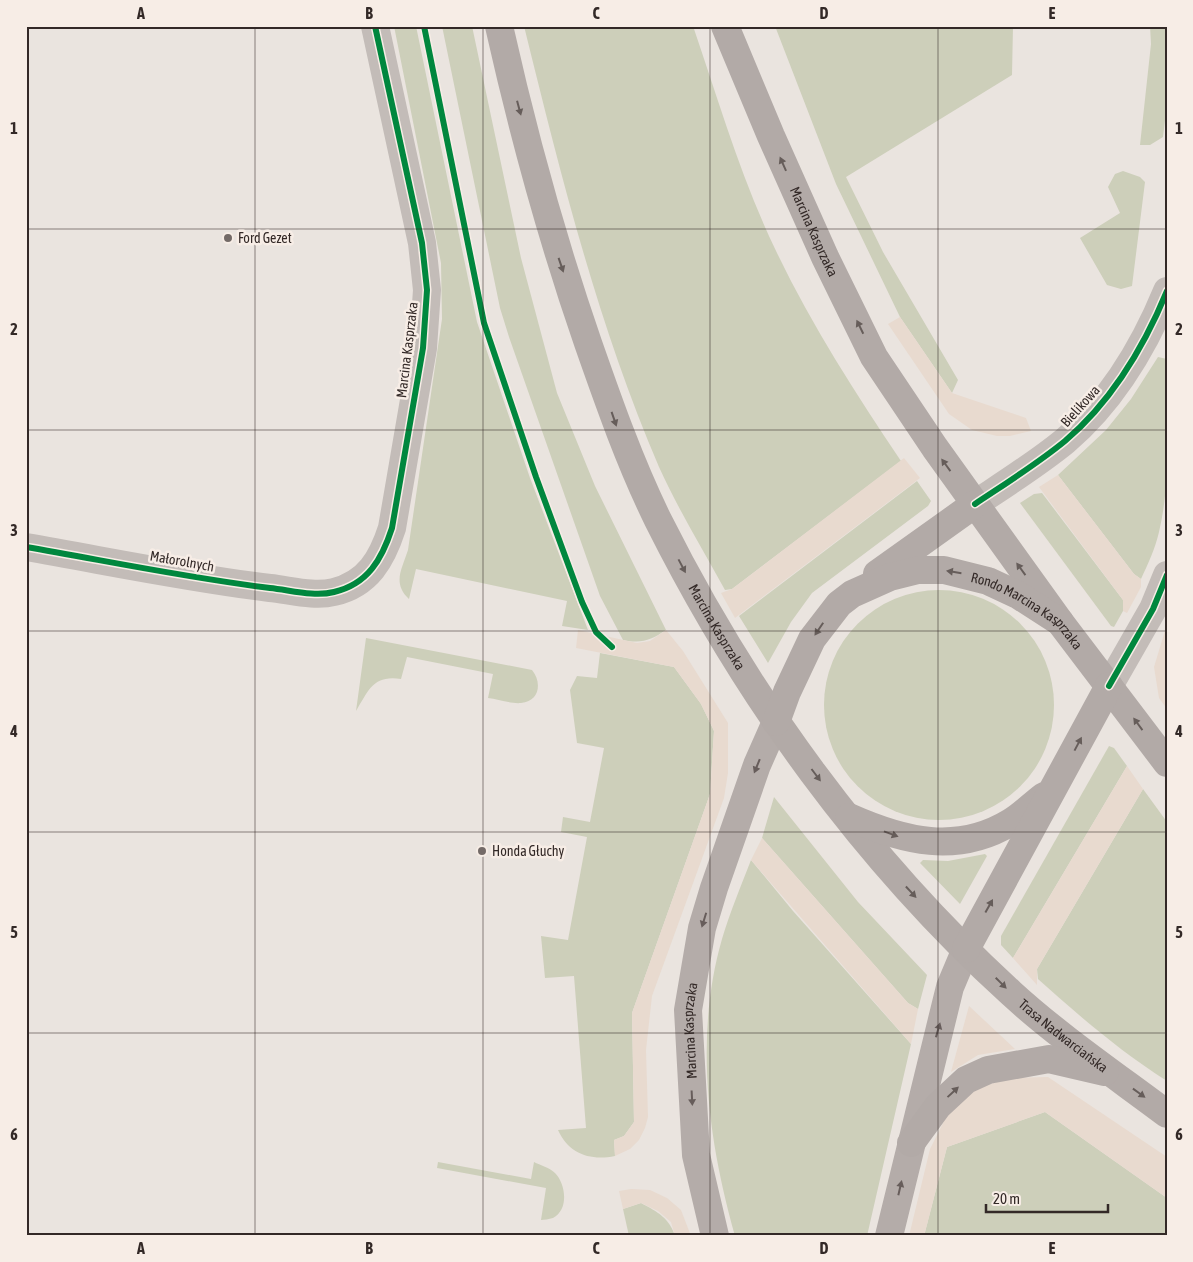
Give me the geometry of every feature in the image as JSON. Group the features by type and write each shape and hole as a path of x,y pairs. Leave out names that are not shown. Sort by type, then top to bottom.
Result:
{"main road":[{"name":"Marcina Kasprzaka","path":"499,26 555,247 617,427 657,518 710,620 776,722 757,765 702,928 688,1010 696,1155 715,1236"},
{"name":"Marcina Kasprzaka","path":"725,26 825,258 874,357 975,504 1060,622"},
{"path":"852,594 975,504"},
{"name":"Rondo Marcina Kasprzaka","path":"776,722 787,692 812,639 830,614 852,594 890,577 918,570 944,570 988,581 1018,595 1060,622 1110,686"},
{"path":"889,1236 950,987 966,949 1110,686 1167,763"},
{"path":"776,722 846,815 896,876 966,949"},
{"path":"846,815 897,836 945,842 990,832 1012,822 1055,787"},
{"name":"Trasa Nadwarciańska","path":"966,949 1012,994 1167,1114"},
{"path":"911,1143 938,1106 966,1080 988,1070 1048,1059 1112,1073"}],"street":[{"name":"Marcina Kasprzaka","path":"334,592 363,580 384,551 392,528 423,348 427,290 422,243 375,26"},
{"name":"Bielikowa","path":"975,504 1065,441 1095,410 1126,370 1145,340 1167,291"},
{"name":"Małorolnych","path":"26,547 237,584 306,592 334,592"},
{"path":"1110,686 1153,609 1167,575"}],"green space":[{"path":"394,26 416,26 477,322 530,478 588,630 562,626 567,601 416,569 409,599 401,587 400,576 408,550 442,319 441,263"},
{"path":"442,26 472,26 521,258 557,393 595,486 666,630 646,640 636,642 623,640 600,596 509,337 500,308"},
{"path":"524,26 693,26 742,170 764,226 805,307 835,359 901,461 732,589 725,590 666,483 617,359 582,250"},
{"path":"775,26 1013,26 1012,75 846,177 883,252 958,380 952,393 900,317 836,184"},
{"path":"1150,26 1167,26 1167,104 1163,137 1150,145 1140,145 1151,44"},
{"path":"1123,171 1140,177 1145,182 1132,286 1121,289 1107,285 1080,238 1120,213 1108,187 1115,174"},
{"path":"1158,357 1167,359 1168,446 1166,490 1157,538 1141,579 1134,574 1058,475 1106,430 1131,399"},
{"path":"917,481 931,501 928,506 812,593 791,622 768,663 739,616"},
{"path":"1042,493 1123,600 1123,611 1114,627 1111,626 1020,503 1034,494"},
{"path":"928,590 950,590 972,595 993,603 1012,616 1028,632 1041,651 1049,672 1054,694 1052,727 1041,759 1028,778 1012,794 993,807 972,815 950,820 928,820 906,815 885,807 866,794 850,778 837,759 829,738 824,716 824,694 829,672 837,651 850,632 866,616 885,603 906,595"},
{"path":"366,638 532,670 537,680 537,690 532,699 521,703 488,698 493,674 407,657 401,679 384,679 378,682 369,691 356,711"},
{"path":"600,653 674,667 701,704 714,731 710,794 632,1013 634,1122 624,1136 614,1140 615,1156 606,1157 581,1154 568,1145 558,1130 586,1128 574,976 545,978 541,936 568,940 587,837 561,832 563,817 590,822 604,748 577,743 570,690 577,676 597,678"},
{"path":"1109,746 1114,748 1127,766 1013,958 1001,945 1001,936"},
{"path":"1143,789 1167,822 1167,1081 1100,1033 1038,979 1037,969"},
{"path":"774,797 858,902 927,975 918,1009 908,1003 762,838"},
{"path":"985,854 987,856 960,904 920,863 923,860 948,861"},
{"path":"751,860 793,911 911,1044 867,1236 735,1236 718,1163 712,1125 708,1088 708,1013 713,976 722,939"},
{"path":"1045,1112 1167,1198 1167,1236 924,1236 947,1147"},
{"path":"438,1162 531,1179 534,1162 555,1173 559,1178 564,1197 562,1209 553,1218 541,1220 546,1188 437,1168"},
{"path":"641,1203 662,1216 670,1225 675,1236 629,1236 623,1209"}],"shaded area":[{"path":"900,317 952,393 1026,418 1031,431 1010,436 997,436 972,430 949,414 888,324"},
{"path":"904,458 920,478 735,618 721,593 732,589"},
{"path":"1058,475 1134,574 1141,579 1141,587 1127,613 1123,611 1123,600 1039,487"},
{"path":"1167,624 1167,709 1159,698 1154,667"},
{"path":"578,630 637,643 650,641 666,630 683,651 728,723 728,773 724,798 652,996 646,1050 648,1117 639,1140 630,1149 615,1156 614,1140 624,1136 634,1122 632,1013 710,794 714,731 701,704 674,667 576,648"},
{"path":"1127,766 1143,789 1037,969 1037,985 1013,958"},
{"path":"762,838 908,1003 918,1009 911,1044 751,860"},
{"path":"969,1006 1015,1049 978,1055 951,1072"},
{"path":"1048,1077 1167,1157 1167,1198 1045,1112 947,1147 924,1236 909,1236 930,1149 946,1117 976,1088 1010,1078"},
{"path":"631,1189 650,1190 667,1198 681,1210 691,1236 675,1236 671,1222 658,1211 641,1203 623,1209 619,1191"}],"cycle path":[{"path":"26,547 148,569 302,593 318,594 346,588 356,583 372,569 384,550 392,528 423,348 427,290 422,243 375,26"},
{"path":"424,26 484,323 536,477 582,602 596,632 612,647"},
{"path":"975,504 1021,474 1065,441 1098,409 1137,353 1167,291"},
{"path":"1109,686 1153,609 1167,575"}],"place":[{"name":"Ford Gezet","path":"228,238"},
{"name":"Honda Głuchy","path":"482,851"}]}
